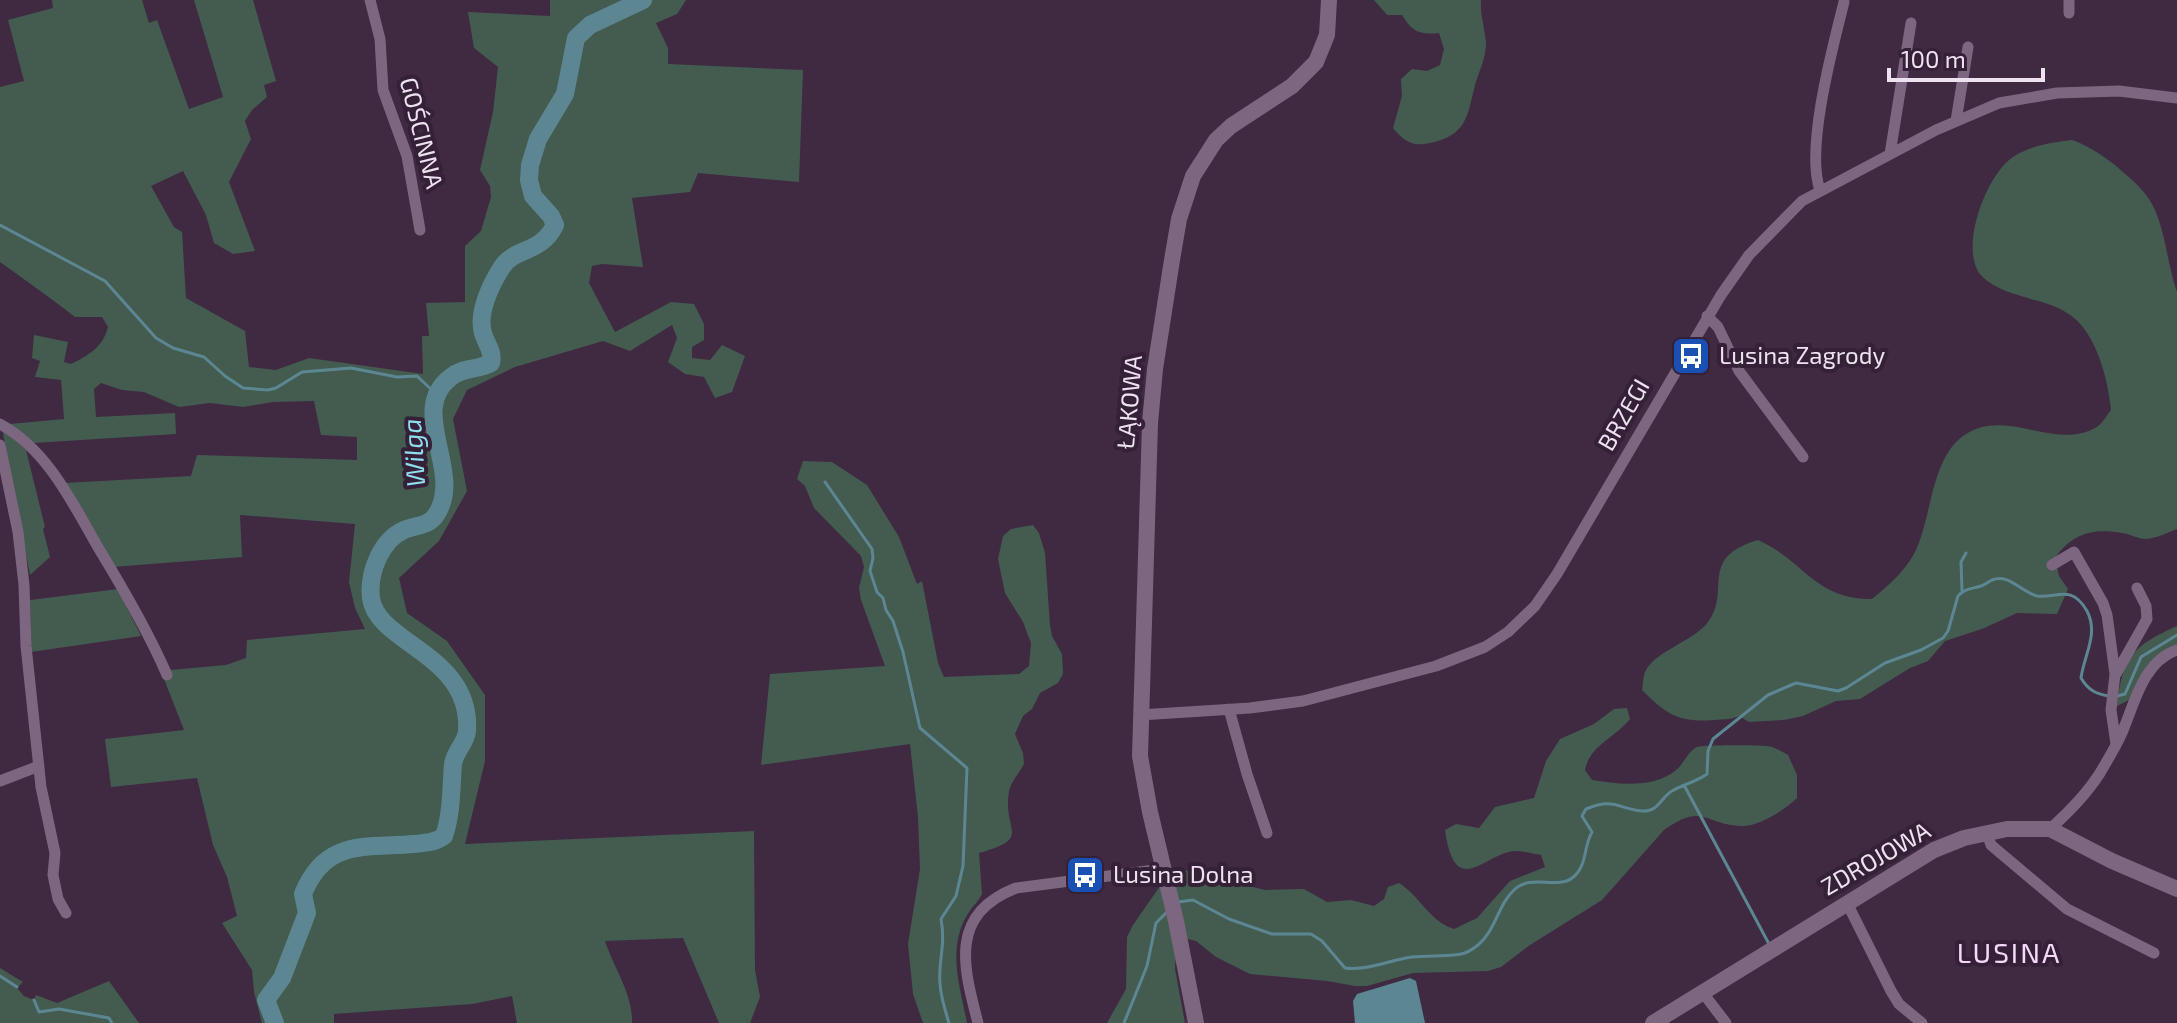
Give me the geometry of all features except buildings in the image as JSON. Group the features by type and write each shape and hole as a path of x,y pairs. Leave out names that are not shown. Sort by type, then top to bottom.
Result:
{"street":[{"name":"GOŚCINNA","path":"370,0 380,39 383,90 407,156 420,230"},
{"name":"ŁĄKOWA","path":"1162,869 1142,773 1140,715 1153,385 1179,219 1193,176 1216,140 1249,113 1292,86 1316,62 1327,35 1329,0"},
{"path":"1820,190 1815,165 1823,94 1844,2"},
{"path":"1890,154 1911,23"},
{"path":"1956,121 1968,47"},
{"name":"BRZEGI","path":"1140,715 1303,701 1436,666 1485,647 1508,632 1535,606 1557,574 1707,316 1749,255 1784,217 1820,190 1956,121 1999,103 2057,93 2119,91 2177,98"},
{"path":"1707,316 1718,327 1739,371 1803,457"},
{"path":"0,424 25,441 60,483 136,612 167,675"},
{"path":"0,445 21,558 26,646 39,766 55,853 53,875 58,899 66,913"},
{"path":"2052,565 2074,552 2107,615 2113,690 2112,723 2116,744"},
{"path":"2113,690 2147,619 2148,612 2137,588"},
{"path":"2050,829 2076,804 2099,775 2155,664 2177,650"},
{"path":"1229,709 1267,833"},
{"path":"0,781 39,766"},
{"name":"ZDROJOWA","path":"1653,1023 1934,850 1987,833 2007,829 2050,829 2112,861 2177,889"},
{"path":"1987,833 1991,845 2057,902 2154,953"},
{"path":"978,1023 964,958 967,936 976,914 994,897 1016,888 1162,869 1176,921 1196,1023"},
{"path":"1847,903 1899,1004 1922,1023"},
{"path":"1703,993 1726,1023"}],"shaded area":[{"path":"52,0 142,0 149,23 157,20 189,109 223,97 194,0 253,0 276,81 264,85 267,97 245,121 251,139 229,182 255,251 233,254 214,243 206,215 183,171 151,186 174,227 182,232 186,298 245,331 249,367 276,370 309,358 423,374 422,336 429,336 426,303 465,302 465,246 481,231 491,197 490,186 480,170 493,112 498,67 474,48 468,12 550,16 550,0 686,0 677,14 656,23 668,48 668,64 803,70 799,182 698,173 690,192 632,198 643,267 592,266 589,283 615,332 671,302 694,304 704,324 704,340 692,347 692,358 710,360 722,345 745,356 732,392 715,398 704,377 685,374 668,362 677,338 672,325 630,351 603,341 515,367 467,390 453,419 467,491 439,541 399,578 407,613 447,641 485,695 485,761 465,844 754,831 755,970 760,997 750,1023 719,1023 683,938 605,941 626,991 632,1023 517,1023 512,996 472,1004 334,1014 334,1023 262,1023 252,970 222,923 237,916 227,877 213,845 197,778 111,787 105,739 184,730 164,679 170,670 226,665 246,658 247,640 365,629 355,608 349,582 355,524 240,515 242,557 112,567 65,483 191,476 197,455 357,460 357,437 321,435 314,401 273,402 243,407 210,403 179,407 144,392 122,390 101,383 94,389 96,417 175,413 176,434 34,443 10,424 64,419 61,380 35,377 40,361 32,358 34,335 68,342 64,362 71,364 94,350 103,340 108,327 102,317 75,317 0,262 0,87 24,81 8,20 53,8"},
{"path":"1374,0 1481,0 1485,54 1467,115 1452,135 1418,144 1405,140 1393,128 1402,96 1401,79 1412,69 1427,71 1440,65 1444,49 1439,33 1417,31 1402,15 1387,15"},
{"path":"2072,140 2104,157 2140,188 2153,207 2162,230 2177,292 2177,529 2146,539 2101,531 2076,538 2055,558 2059,576 2068,589 2057,614 2017,613 1945,641 1928,661 1910,668 1860,699 1836,701 1803,716 1784,720 1749,722 1739,716 1702,721 1682,718 1666,711 1642,690 1645,672 1657,658 1708,622 1715,610 1722,566 1739,547 1758,540 1836,593 1872,599 1901,573 1914,554 1944,460 1963,436 1995,425 2063,435 2079,434 2102,423 2111,410 2107,384 2099,356 2086,331 2056,307 1993,284 1979,273 1974,260 1973,245 1979,210 2003,166 2026,150"},
{"path":"2,428 26,450 45,527 50,557 30,575"},
{"path":"803,461 832,462 867,485 899,537 917,584 922,581 938,663 944,677 1019,674 1029,666 1031,643 1023,622 1005,593 998,559 1003,536 1011,529 1033,525 1045,553 1050,625 1062,654 1063,674 1058,683 1040,693 1032,709 1023,716 1015,734 1024,764 1009,792 1011,837 996,848 979,853 982,894 963,923 956,951 958,980 967,1023 923,1023 913,994 908,944 920,869 910,744 761,765 770,674 885,666 861,600 859,588 864,567 861,556 814,508 805,486 797,479"},
{"path":"118,589 141,636 31,652 30,600"},
{"path":"2177,626 2177,648 2129,700 2117,706 2122,676 2133,655 2150,640"},
{"path":"1627,708 1630,719 1597,748 1588,761 1585,770 1592,780 1647,783 1676,770 1697,747 1768,746 1788,755 1797,775 1797,798 1771,817 1748,826 1695,816 1677,822 1664,830 1602,900 1501,967 1488,971 1413,973 1367,986 1355,986 1250,974 1216,957 1196,941 1184,938 1176,946 1175,969 1185,1023 1107,1023 1126,989 1127,937 1169,873 1180,869 1265,890 1304,889 1327,902 1351,900 1374,906 1384,899 1388,887 1399,883 1445,925 1454,929 1477,918 1510,881 1545,867 1541,855 1516,851 1505,853 1464,869 1456,864 1450,852 1445,830 1456,824 1479,828 1495,807 1534,798 1546,761 1560,739 1594,724 1614,709"},
{"path":"0,968 23,982 17,988 24,996 34,1000 36,995 57,1003 109,981 139,1023 0,1023"},
{"path":"1410,978 1416,981 1425,1023 1355,1023 1353,1001 1357,994"}],"waterway":[{"name":"Wilga","path":"275,1023 266,1000 282,978 307,913 303,894 312,876 335,855 348,850 426,843 444,836 450,809 453,764 467,731 465,705 455,684 440,667 377,614 371,598 374,568 383,549 396,535 426,523 436,515 443,498 444,480 434,424 434,407 439,391 456,374 491,363 491,352 482,325 483,308 490,290 507,261 543,241 555,225 533,196 529,180 530,165 538,139 565,94 576,38 590,25 643,0"},
{"path":"0,225 105,281 156,338 173,348 204,357 243,388 268,390 302,372 351,368 397,377 417,376 436,394"},
{"path":"825,482 872,549 870,571 877,592 893,621 903,652 920,728 967,768 963,866 956,896 941,919 940,984 949,1023"},
{"path":"1962,591 1961,562 1966,553"},
{"path":"1178,902 1193,900 1229,919 1272,934 1311,934 1322,941 1345,968 1370,967 1412,957 1465,953 1484,939 1515,889 1532,882 1568,881 1575,876 1583,863 1592,832 1582,816 1586,809 1604,804 1642,811 1656,807 1672,791 1707,774 1708,751 1713,739 1768,695 1796,683 1838,691 1885,663 1921,650 1943,638 1948,631 1958,596 1992,580 2004,579 2037,596 2063,594 2081,602 2092,628 2081,678 2093,691 2109,696"},
{"path":"2117,696 2125,694 2141,657 2177,635"},
{"path":"1684,785 1769,944"},
{"path":"1124,1023 1147,966 1156,923 1166,913"},
{"path":"0,976 17,987"},
{"path":"34,1000 39,1012 59,1009 109,1018 112,1023"}],"place":[{"name":"Lusina Zagrody","path":"1691,356"},
{"name":"Lusina Dolna","path":"1085,875"}],"district":[{"name":"LUSINA","path":"2009,953"}]}
